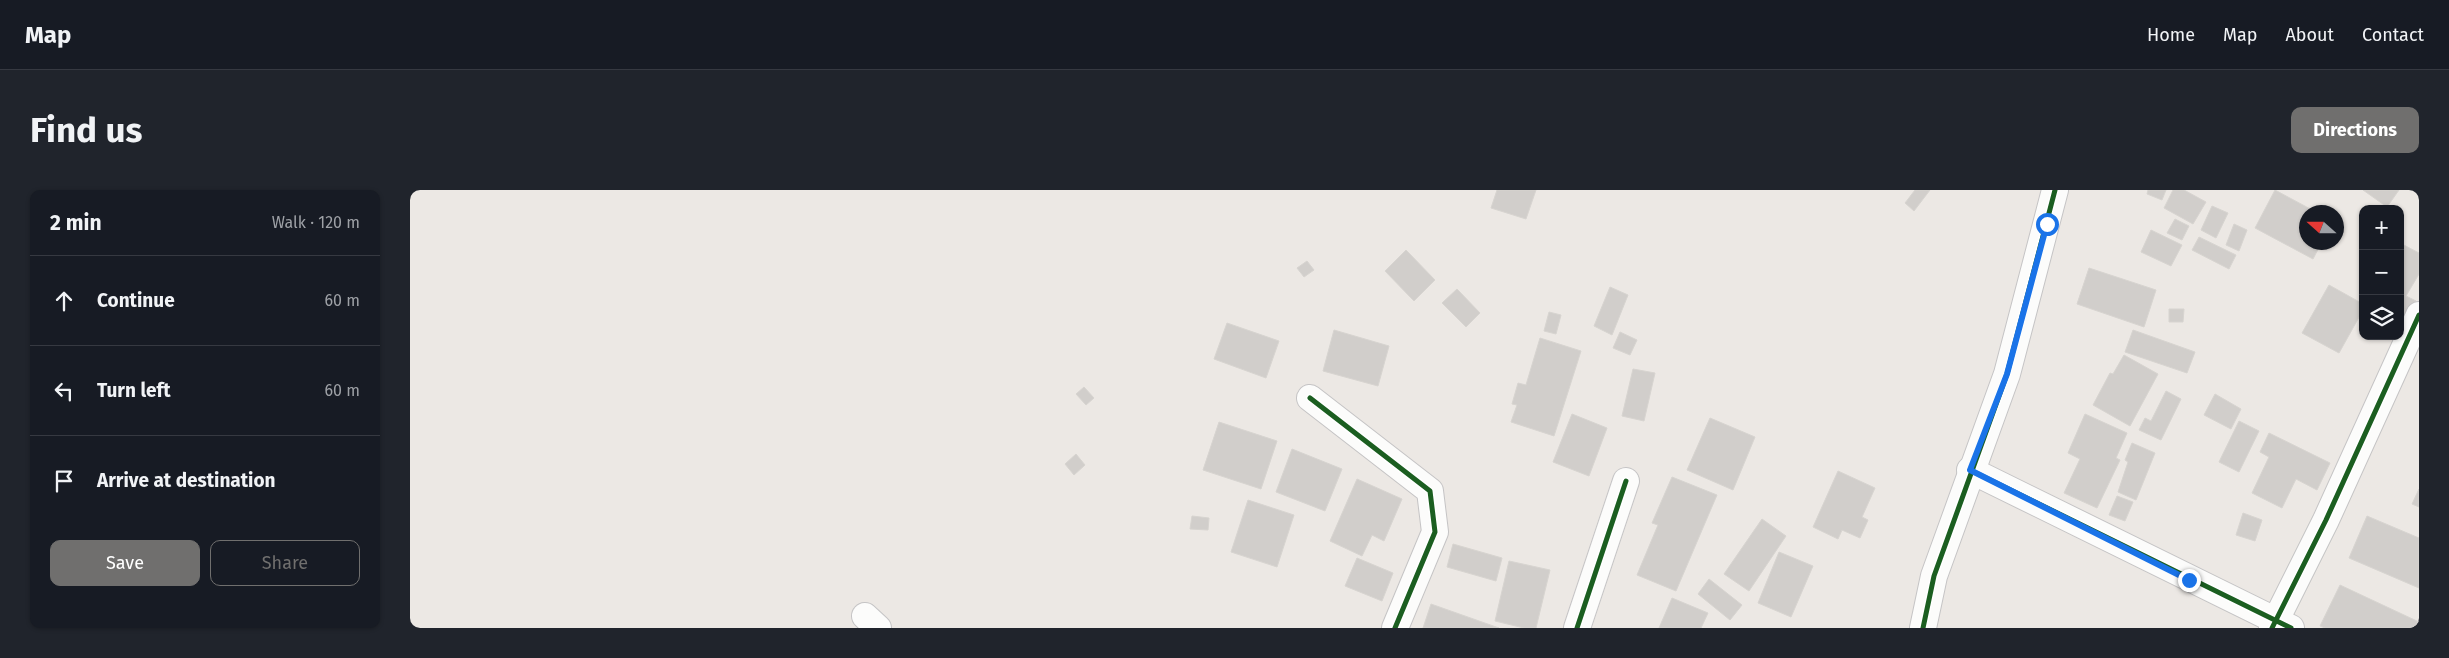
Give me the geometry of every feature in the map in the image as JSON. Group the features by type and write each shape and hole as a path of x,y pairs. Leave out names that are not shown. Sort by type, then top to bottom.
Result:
{"street":[{"path":"1923,628 1934,576 1970,470 2007,374 2055,190"},
{"path":"1970,470 2279,625 2419,316"},
{"path":"1310,398 1430,491 1435,532 1396,628"},
{"path":"1577,628 1626,481"}],"building":[{"path":"1497,190 1536,190 1526,219 1491,208"},
{"path":"1915,190 1930,190 1914,211 1905,203"},
{"path":"2148,190 2166,190 2162,200 2147,194"},
{"path":"2173,190 2184,190 2206,202 2193,224 2164,208"},
{"path":"2275,190 2303,205 2299,205 2299,250 2318,250 2313,259 2255,228"},
{"path":"2363,190 2399,190 2388,205 2384,205"},
{"path":"2212,206 2228,213 2216,238 2201,230"},
{"path":"2175,219 2189,226 2182,240 2167,233"},
{"path":"2234,224 2247,230 2239,251 2226,245"},
{"path":"2151,230 2182,245 2171,266 2141,252"},
{"path":"2199,237 2236,255 2229,269 2192,250"},
{"path":"2404,245 2419,253 2419,274 2406,296 2416,301 2404,322"},
{"path":"1406,250 1435,280 1414,301 1385,271"},
{"path":"1307,261 1314,270 1304,277 1297,268"},
{"path":"2089,268 2156,290 2144,327 2077,304"},
{"path":"2329,285 2359,302 2359,317 2339,353 2302,333"},
{"path":"1610,287 1628,295 1612,335 1594,326"},
{"path":"1457,289 1480,313 1466,327 1442,303"},
{"path":"2169,309 2184,309 2183,322 2169,322"},
{"path":"1549,312 1561,315 1556,334 1544,331"},
{"path":"1227,323 1279,341 1266,378 1214,359"},
{"path":"1334,330 1389,346 1378,386 1323,371"},
{"path":"2133,330 2195,352 2187,373 2125,352"},
{"path":"1620,332 1637,340 1630,355 1613,348"},
{"path":"1540,338 1581,351 1554,436 1511,422 1517,405 1512,404 1518,383 1526,385"},
{"path":"2124,355 2158,374 2130,426 2093,405 2110,373 2113,374"},
{"path":"1633,369 1655,373 1644,421 1622,416"},
{"path":"1084,387 1094,398 1086,405 1076,394"},
{"path":"2166,391 2181,399 2161,440 2139,430 2145,418 2151,421"},
{"path":"2215,394 2241,409 2231,429 2204,415"},
{"path":"1572,414 1607,428 1589,476 1553,462"},
{"path":"2085,414 2127,433 2116,458 2120,460 2097,508 2064,493 2080,459 2068,453"},
{"path":"1710,418 1755,437 1733,490 1687,470"},
{"path":"2239,421 2259,431 2239,472 2219,462"},
{"path":"1219,422 1277,441 1261,489 1203,470"},
{"path":"2269,433 2330,463 2317,490 2296,479 2282,508 2252,493 2269,457 2260,452"},
{"path":"2132,443 2155,453 2136,500 2118,492 2128,462 2125,460"},
{"path":"1292,449 1342,469 1325,511 1276,492"},
{"path":"1076,454 1085,465 1074,475 1065,464"},
{"path":"1838,471 1875,488 1862,517 1868,520 1860,538 1842,530 1838,539 1813,527"},
{"path":"1672,477 1717,495 1676,591 1637,575 1658,525 1652,523"},
{"path":"1357,479 1402,499 1384,541 1372,535 1362,556 1330,541"},
{"path":"2419,489 2419,507 2412,504"},
{"path":"2117,496 2133,502 2125,521 2109,515"},
{"path":"1248,500 1294,515 1277,567 1231,552"},
{"path":"2243,513 2262,520 2255,541 2236,535"},
{"path":"1192,516 1209,518 1208,530 1190,529"},
{"path":"2367,516 2419,538 2419,588 2349,558"},
{"path":"1762,519 1786,536 1749,591 1724,574"},
{"path":"1453,544 1502,558 1496,581 1447,567"},
{"path":"1779,552 1813,566 1791,617 1758,603"},
{"path":"1357,558 1393,573 1382,601 1345,586"},
{"path":"1509,561 1550,570 1536,628 1524,628 1495,621"},
{"path":"1709,579 1742,605 1730,620 1698,594"},
{"path":"2340,585 2419,622 2419,628 2325,628 2320,626"},
{"path":"1672,598 1708,613 1701,628 1659,628"},
{"path":"1431,604 1499,628 1423,628"}],"cycle path":[{"path":"1923,628 1934,576 2007,374 2055,190"},
{"path":"2272,628 2326,520 2419,315"},
{"path":"1310,398 1430,491 1435,532 1395,628"},
{"path":"1970,470 2291,628"},
{"path":"1577,628 1626,481"}],"route":[{"path":"2047,224 2007,374 1970,470 2189,580"}]}
